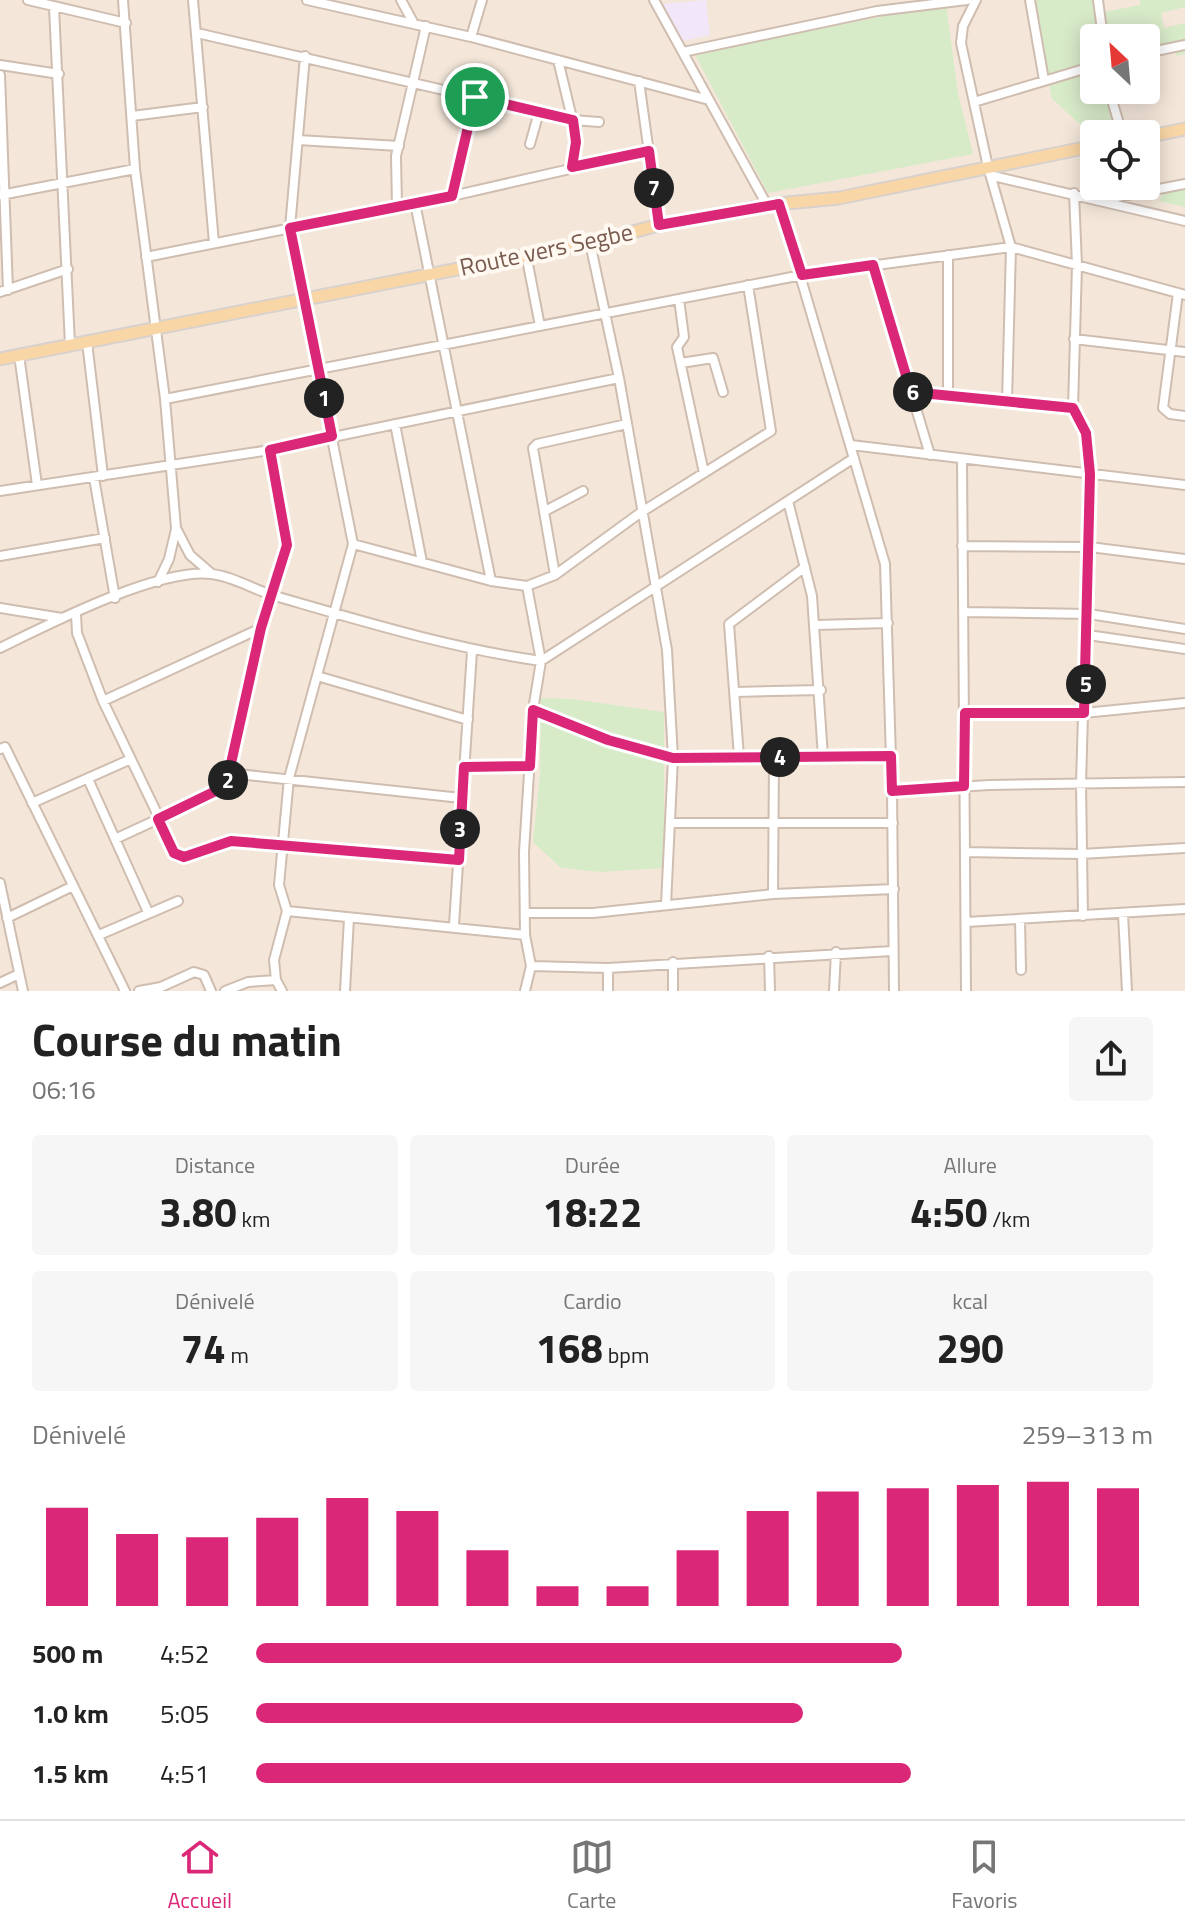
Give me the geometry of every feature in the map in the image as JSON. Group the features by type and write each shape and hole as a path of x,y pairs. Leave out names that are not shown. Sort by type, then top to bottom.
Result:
{"main road":[{"path":"1160,134 1185,129"},
{"name":"Route vers Segbe","path":"0,359 590,243 659,225 773,204 839,198 991,172 1080,150"}],"street":[{"path":"28,0 126,23"},
{"path":"123,0 135,169 165,399 176,528 169,559 158,582"},
{"path":"193,0 214,243"},
{"path":"307,0 413,22 709,100"},
{"path":"401,0 413,22"},
{"path":"471,37 482,0"},
{"path":"654,0 709,100 773,204 802,275 885,564 893,823 894,991"},
{"path":"683,52 894,4 967,0"},
{"path":"976,0 963,26 961,43 1011,247 1007,402"},
{"path":"1030,0 1044,80"},
{"path":"1098,0 1101,24"},
{"path":"54,7 65,183 70,345"},
{"path":"397,206 399,146 426,26"},
{"path":"197,33 573,120 599,122"},
{"path":"1160,50 1185,45"},
{"path":"282,991 276,980 274,960 287,911 279,885 285,848 289,778 353,544 290,228 305,56"},
{"path":"558,60 576,142 572,167"},
{"path":"0,65 59,74"},
{"path":"974,102 1080,70"},
{"path":"0,75 4,291 68,269"},
{"path":"639,81 659,225"},
{"path":"452,196 475,97"},
{"path":"132,116 203,107"},
{"path":"530,144 539,112"},
{"path":"298,140 399,146"},
{"path":"146,257 452,196 649,151"},
{"path":"3,195 135,169"},
{"path":"991,172 1080,194"},
{"path":"1160,189 1185,184"},
{"path":"1074,193 1077,265 1073,408 1086,433 1090,474 1089,614 1081,784 1083,916"},
{"path":"1105,200 1185,221"},
{"path":"415,203 432,273 491,581"},
{"path":"590,243 619,378 640,513 667,650 673,758 666,905"},
{"path":"165,399 802,275 1011,247 1182,294 1163,408 1170,414 1185,416"},
{"path":"526,254 540,326"},
{"path":"948,255 948,396"},
{"path":"873,265 930,455"},
{"path":"353,544 491,581 527,586 555,575 640,513 773,428 748,285"},
{"path":"679,299 684,337 677,347 704,473"},
{"path":"1074,339 1185,352"},
{"path":"87,342 105,538 115,598"},
{"path":"19,355 37,485"},
{"path":"681,363 713,358 723,392"},
{"path":"0,491 270,450 619,378"},
{"path":"911,392 1073,408"},
{"path":"395,424 422,562"},
{"path":"555,575 533,448 627,424"},
{"path":"851,445 1185,485"},
{"path":"115,839 221,790 229,773 261,628 287,540 270,450"},
{"path":"176,528 190,555 212,574 271,595 472,651 541,661 653,585 854,458"},
{"path":"962,460 966,991"},
{"path":"545,511 583,491"},
{"path":"788,501 816,625 823,757"},
{"path":"0,556 105,538"},
{"path":"962,546 1090,547 1185,559"},
{"path":"729,624 805,567"},
{"path":"0,648 62,618 158,582 212,574"},
{"path":"525,991 531,966 525,935 528,913 524,852 533,710 541,661 527,586"},
{"path":"0,608 62,618"},
{"path":"964,612 1089,614 1185,629"},
{"path":"727,613 739,757"},
{"path":"76,614 77,633 103,701 178,857 224,841 459,860"},
{"path":"816,625 888,623"},
{"path":"103,701 261,628"},
{"path":"1088,635 1185,649"},
{"path":"454,925 472,651"},
{"path":"317,676 468,720"},
{"path":"735,692 821,690"},
{"path":"965,713 1084,713 1185,703"},
{"path":"533,710 608,740 673,758 891,756"},
{"path":"0,749 5,747 125,991"},
{"path":"773,894 774,757"},
{"path":"32,803 131,759"},
{"path":"464,767 530,766"},
{"path":"229,773 461,798"},
{"path":"88,779 148,912"},
{"path":"892,791 964,786 1185,782"},
{"path":"670,823 773,820 893,823"},
{"path":"965,852 1081,854 1185,848"},
{"path":"0,883 23,991"},
{"path":"7,918 73,886"},
{"path":"528,913 593,913 773,894 894,889"},
{"path":"99,935 178,901"},
{"path":"966,922 1185,909"},
{"path":"287,911 454,925 525,935"},
{"path":"1123,914 1127,991"},
{"path":"345,991 349,918"},
{"path":"1020,919 1021,970"},
{"path":"531,966 608,968 892,951"},
{"path":"834,991 836,952"},
{"path":"769,956 770,991"},
{"path":"673,962 673,991"},
{"path":"608,968 608,991"},
{"path":"139,991 161,987 194,972 204,975 211,991"},
{"path":"0,983 19,974"},
{"path":"225,991 248,982 276,980"}],"shaded area":[{"path":"0,0 1185,0 1185,991 0,991"},
{"path":"706,0 710,35 682,41 663,4"}],"green space":[{"path":"1032,0 1096,0 1100,24 1080,24 1080,104 1113,104 1116,120 1080,120 1080,124 1052,99"},
{"path":"1140,0 1185,0 1185,7 1161,13 1164,28 1185,23 1185,54 1176,56 1174,44 1160,46 1160,24 1107,24 1104,12 1140,5"},
{"path":"946,4 958,93 973,154 768,193 694,53"},
{"path":"1185,188 1185,207 1159,201 1164,191"},
{"path":"541,698 572,699 664,712 664,868 600,872 561,868 533,842 540,774"}],"route":[{"path":"475,97 573,120 576,142 575,165 572,167 649,151 659,225 779,204 802,275 873,265 911,392 1073,408 1086,433 1090,474 1089,614 1084,713 965,713 964,786 892,791 891,756 673,758 608,740 533,710 530,766 464,767 459,860 285,848 231,841 219,842 184,857 174,853 158,819 226,786 261,628 287,545 270,450 332,436 290,228 452,196 475,97"}]}
